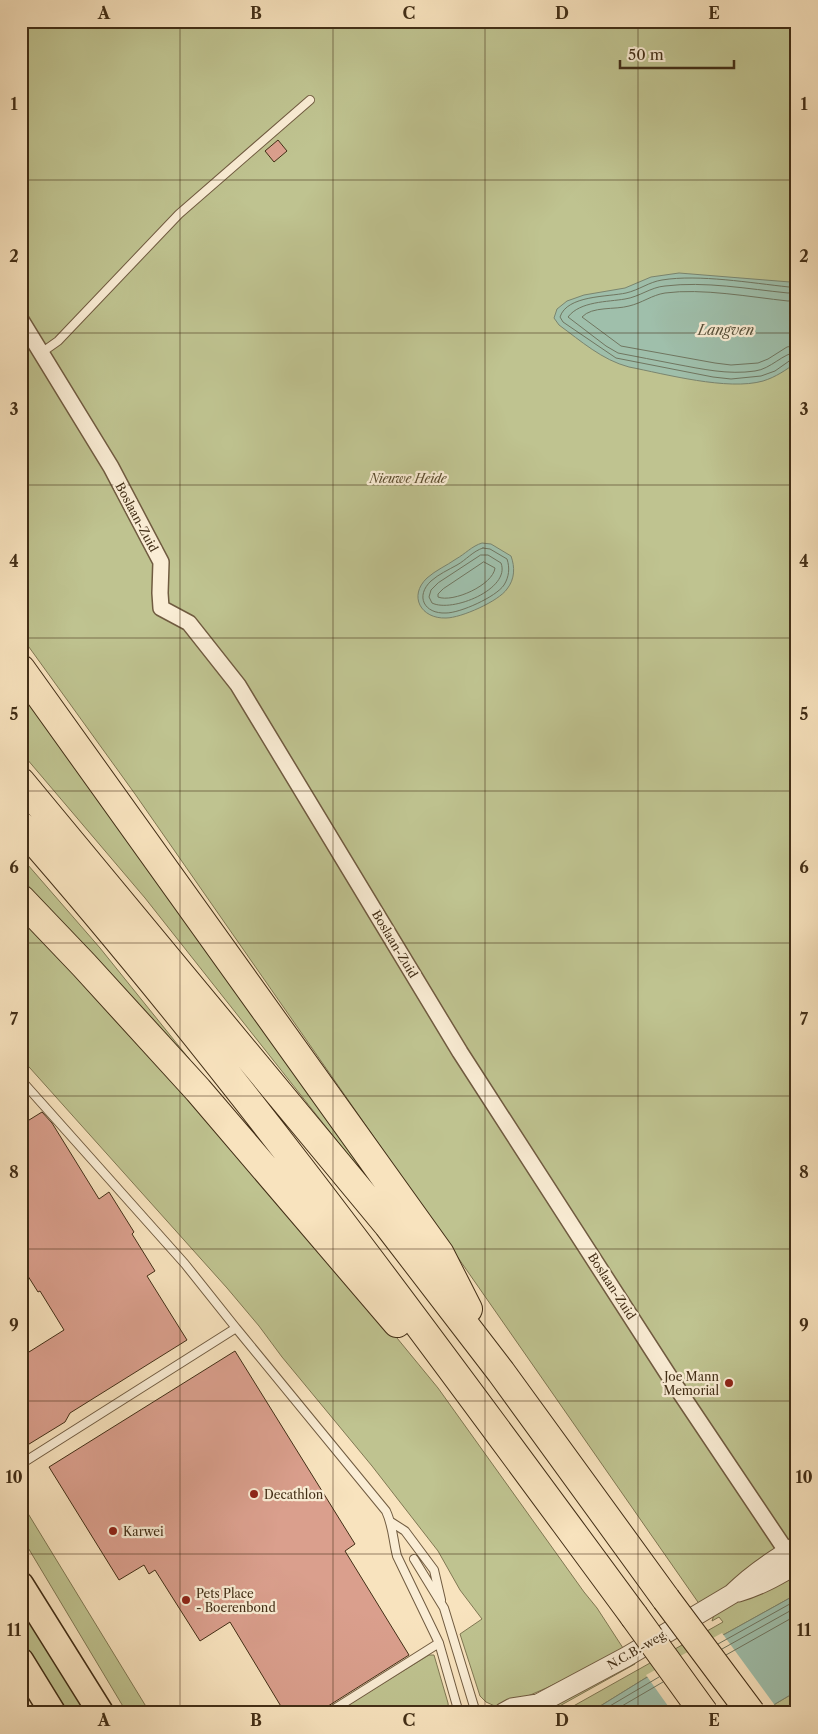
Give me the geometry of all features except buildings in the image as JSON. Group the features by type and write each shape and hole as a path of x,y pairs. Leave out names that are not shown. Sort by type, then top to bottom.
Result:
{"highway":[{"path":"21,669 440,1254 502,1372"},
{"path":"21,782 388,1225 502,1372 751,1713"},
{"path":"21,826 231,1079 362,1249 704,1713"},
{"path":"21,899 198,1090 388,1314 471,1396"}],"main road":[{"path":"21,1585 102,1713"},
{"path":"21,1661 53,1713"}],"street":[{"name":"Boslaan-Zuid","path":"21,320 110,468 161,562 161,608 188,624 238,685 460,1052 669,1376 794,1556"},
{"name":"N.C.B.-weg","path":"503,1713 512,1708 533,1708 626,1657 732,1594 747,1580 794,1556"}],"lane":[{"path":"42,353 58,341 179,214 310,100"},
{"path":"21,1080 185,1264 386,1511 391,1522 393,1543 397,1556 439,1643 459,1713"},
{"path":"21,1464 236,1328"},
{"path":"391,1522 405,1531 434,1570 476,1713"},
{"path":"414,1559 444,1608"},
{"path":"328,1713 439,1643"}],"green space":[{"name":"Nieuwe Heide","path":"21,21 797,21 797,1594 644,1679 589,1713 561,1713 723,1622 719,1617 712,1621 714,1615 700,1605 135,794 21,636"},
{"path":"21,687 462,1299 145,898 21,752"},
{"path":"21,857 100,948 330,1234 21,889"},
{"path":"21,915 274,1188 438,1388 597,1608 623,1648 546,1688 497,1707 486,1702 480,1696 460,1634 482,1619 460,1590 438,1551 372,1466 227,1288 21,1058"},
{"path":"21,1502 150,1713 127,1713 21,1536"},
{"path":"21,1600 94,1713 69,1713 21,1640"},
{"path":"429,1655 434,1655 448,1703 449,1713 335,1713"},
{"path":"633,1660 635,1664 547,1713 540,1713"},
{"path":"797,1691 797,1702 780,1713 760,1713"}],"water":[{"name":"Langven","path":"679,273 797,281 797,362 772,377 749,384 715,383 678,377 629,367 610,360 559,325 554,318 557,309 567,301 584,295 625,288 651,277"},
{"path":"482,543 491,544 511,556 514,573 512,581 503,594 479,608 453,617 437,617 424,611 418,599 421,585 434,573"},
{"path":"797,1594 797,1691 760,1713 589,1713 644,1679"}],"pier":[{"path":"722,1633 776,1707 765,1713 673,1713 646,1675"}],"place":[{"name":"Joe Mann Memorial","path":"729,1383"},
{"name":"Decathlon","path":"254,1494"},
{"name":"Karwei","path":"113,1531"},
{"name":"Pets Place - Boerenbond","path":"186,1600"}]}
